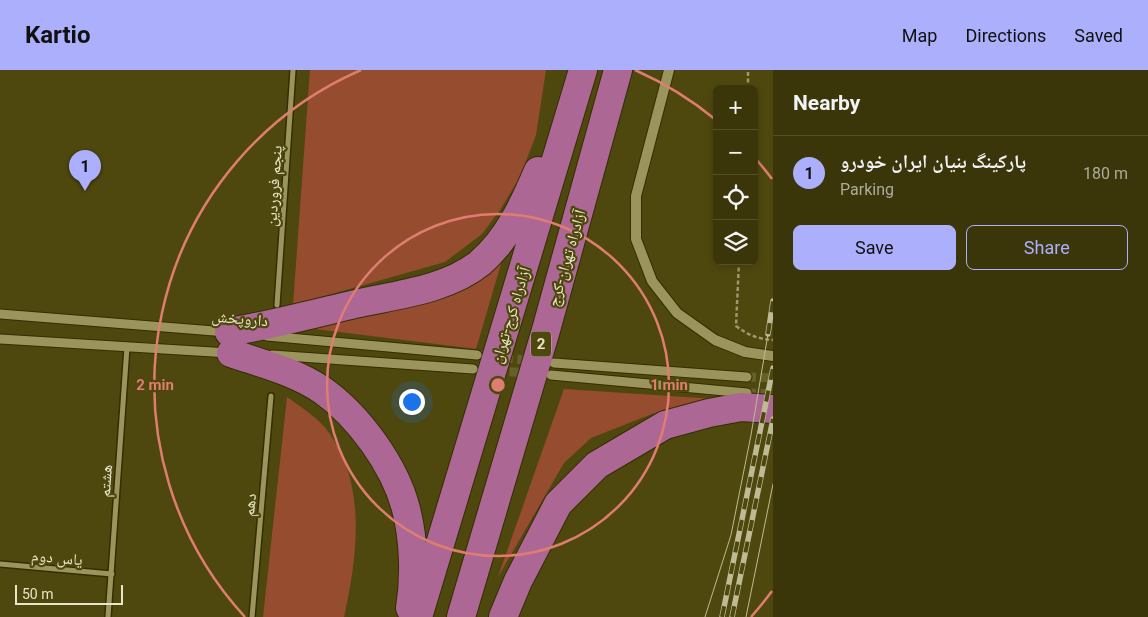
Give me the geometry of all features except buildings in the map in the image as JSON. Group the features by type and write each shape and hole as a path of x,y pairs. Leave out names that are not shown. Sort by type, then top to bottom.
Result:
{"highway":[{"name":"آزادراه تهران-کرج","path":"461,617 548,320 618,70"},
{"path":"230,343 435,284 460,275 479,263 498,245 524,202 581,77"},
{"name":"آزادراه کرج-تهران","path":"418,617 581,77"},
{"path":"230,343 322,390 349,413 370,438 388,466 406,509 412,552 412,598 409,617"},
{"path":"503,617 518,581 558,504 597,465 665,425 709,412 741,407 773,410"}],"main road":[{"path":"669,70 636,196 636,240 652,282 677,313 715,340 745,352 773,356"}],"street":[{"name":"پنجم فروردین","path":"277,305 293,70"},
{"name":"داروپخش","path":"0,314 230,343 474,369"},
{"name":"داروپخش","path":"0,339 127,347 230,343 477,355"},
{"name":"هشتم","path":"108,617 127,347"},
{"path":"554,363 747,377"},
{"path":"551,375 746,393"},
{"name":"دهم","path":"252,617 272,396"},
{"name":"یاس دوم","path":"0,564 112,574"}],"path":[{"path":"748,70 748,85"},
{"path":"739,265 736,326 747,334 773,340"}],"shaded area":[{"path":"310,70 546,70 536,135 520,177 500,210 482,234 445,262 293,305"},
{"path":"503,257 476,349 307,328"},
{"path":"564,389 716,399 652,414 591,438 564,463 498,577"},
{"path":"287,397 326,428 342,455 350,477 356,523 355,547 344,617 263,617"}],"tunnel":[{"path":"477,355 533,361"},
{"path":"496,371 531,373"},
{"path":"747,377 773,378"},
{"path":"747,393 773,394"}],"tram line":[{"path":"705,617 731,535 751,435 768,334"},
{"path":"746,617 773,484"}],"railway":[{"path":"768,334 773,301"},
{"path":"722,617 773,368"},
{"path":"732,617 773,419"}],"place":[{"name":"پارکینگ بنیان ایران خودرو","path":"85,191"}]}
